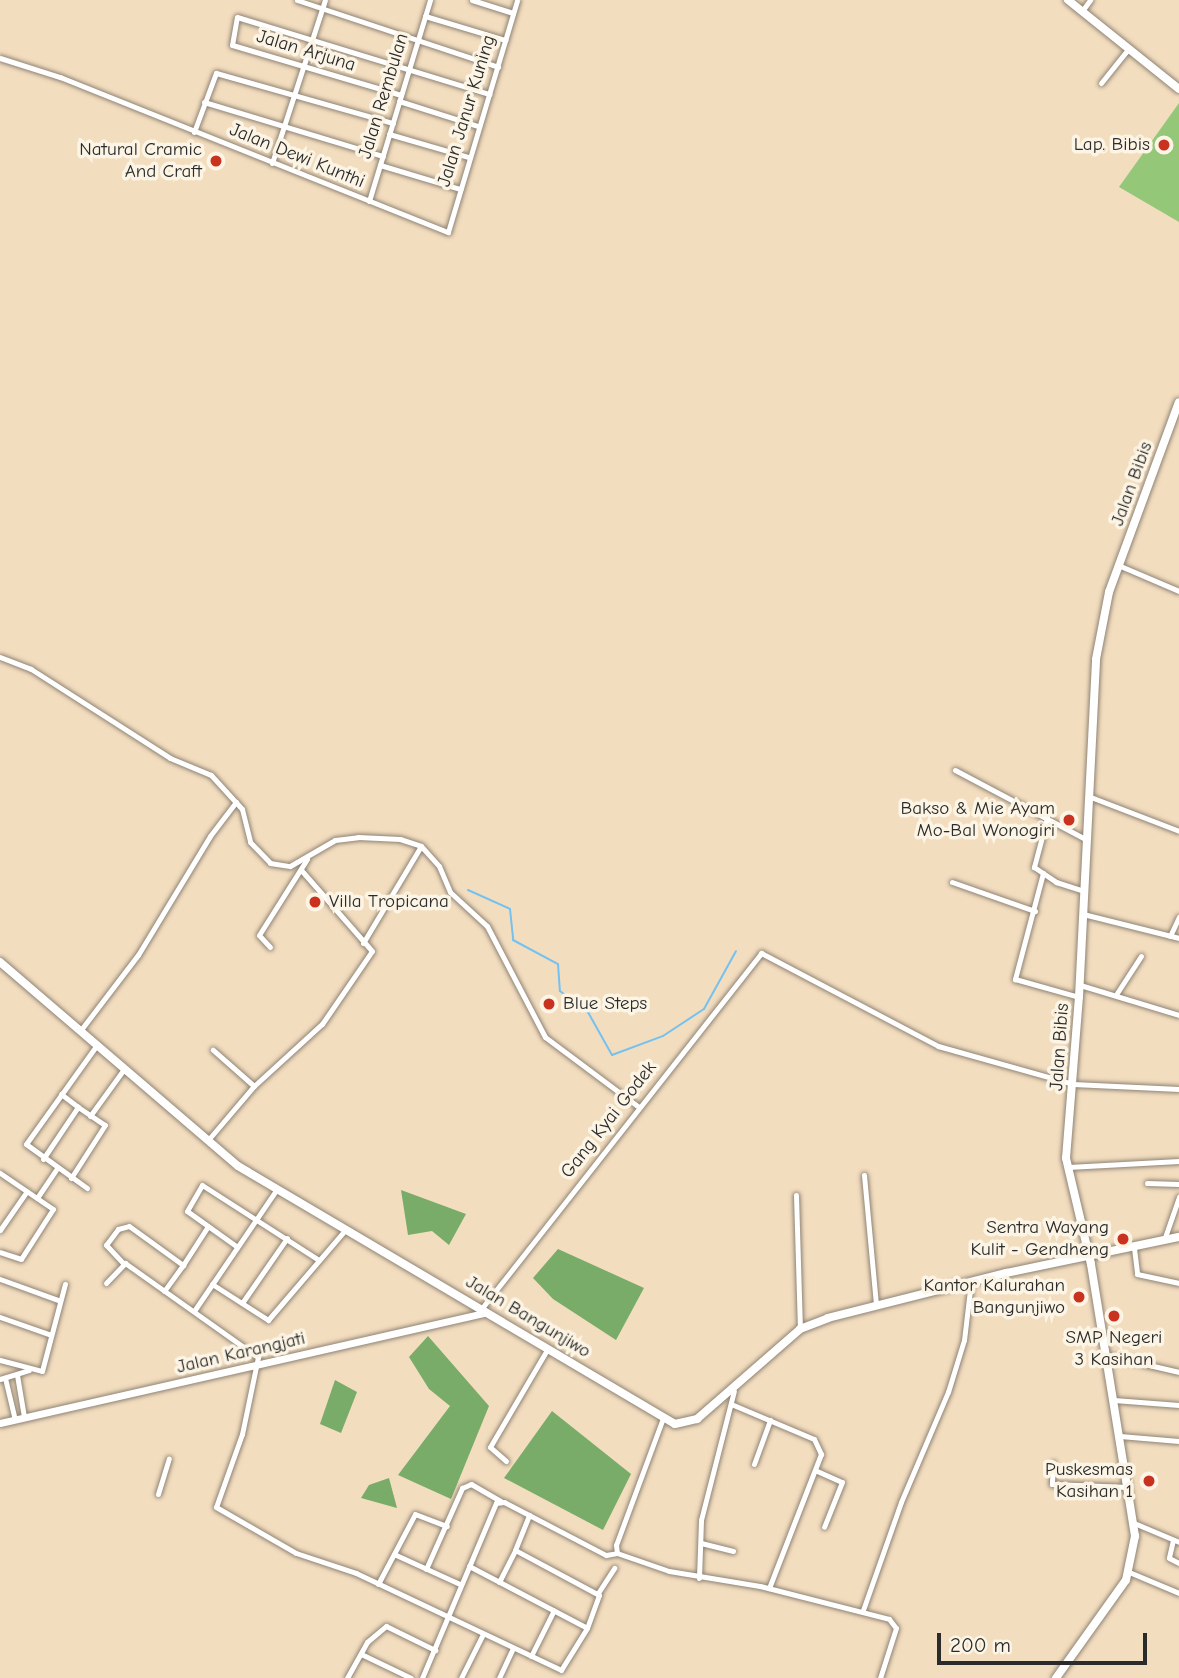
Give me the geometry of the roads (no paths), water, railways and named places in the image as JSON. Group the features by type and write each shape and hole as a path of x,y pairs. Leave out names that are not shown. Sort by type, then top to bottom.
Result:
{"main road":[{"path":"1068,0 1179,89"},
{"name":"Jalan Bibis","path":"1056,1678 1129,1572 1134,1523 1089,1256 1068,1167 1096,659 1118,565 1179,402"},
{"name":"Jalan Bangunjiwo","path":"0,962 238,1166 675,1424 692,1422 734,1391 800,1329 876,1304 1179,1237"}],"street":[{"path":"297,0 498,67"},
{"path":"272,163 325,0"},
{"name":"Jalan Rembulan","path":"369,201 430,0"},
{"path":"472,0 513,13"},
{"name":"Jalan Janur Kuning","path":"448,232 517,0"},
{"path":"1082,12 1090,0"},
{"name":"Jalan Arjuna","path":"312,39 238,16 231,44 478,126"},
{"path":"425,16 505,40"},
{"path":"312,39 489,94"},
{"path":"1101,83 1129,48"},
{"name":"Jalan Dewi Kunthi","path":"0,58 135,107 448,232"},
{"path":"194,132 214,73 393,123"},
{"path":"204,102 383,156"},
{"path":"389,134 468,158"},
{"path":"380,164 460,189"},
{"path":"1118,565 1179,590"},
{"path":"0,657 31,669 161,752 211,775 236,802 248,821 257,853 279,867 307,859 335,841 358,837 400,839 421,846 439,866 450,892 487,926 545,1037 639,1107"},
{"path":"955,770 1087,840"},
{"path":"1088,796 1179,831"},
{"path":"80,1031 138,955 210,836 236,802"},
{"path":"1047,818 1034,867 1084,891"},
{"path":"363,943 421,846"},
{"path":"270,947 259,935 307,859"},
{"path":"208,1140 254,1086 322,1024 372,951 363,943 344,914 301,870"},
{"path":"1043,873 1015,979 1019,983 1079,997"},
{"path":"952,882 1035,911"},
{"path":"1083,914 1179,938"},
{"path":"1170,936 1179,917"},
{"name":"Gang Kyai Godek","path":"486,1310 639,1107 761,953 938,1046 1073,1084"},
{"path":"1117,993 1142,956"},
{"path":"1080,985 1117,993 1179,1015"},
{"path":"88,1188 43,1159 26,1144 97,1045"},
{"path":"213,1050 254,1086"},
{"path":"90,1115 124,1069"},
{"path":"1073,1084 1176,1089 1179,1083"},
{"path":"61,1094 106,1129 71,1178"},
{"path":"43,1159 78,1107"},
{"path":"1068,1167 1179,1161"},
{"path":"37,1198 57,1168"},
{"path":"0,1172 53,1209 21,1259 0,1252"},
{"path":"864,1175 876,1304"},
{"path":"1147,1183 1179,1184"},
{"path":"236,1246 186,1209 202,1185 319,1260"},
{"path":"194,1311 277,1189"},
{"path":"0,1230 27,1191"},
{"path":"796,1195 800,1329"},
{"path":"1164,1240 1179,1197"},
{"path":"183,1265 137,1230 125,1226 106,1245 123,1263 253,1351 260,1364 216,1507 296,1553 378,1584 563,1670"},
{"path":"164,1291 208,1226"},
{"path":"212,1284 268,1320 346,1229"},
{"path":"242,1303 287,1238"},
{"path":"1134,1248 1137,1274 1179,1283"},
{"path":"106,1283 123,1263"},
{"path":"0,1279 58,1300"},
{"path":"863,1610 905,1492 948,1392 964,1340 971,1281"},
{"path":"15,1420 3,1379 29,1370 43,1369 58,1300 65,1284"},
{"name":"Jalan Karangjati","path":"0,1423 486,1310"},
{"path":"0,1317 51,1335"},
{"path":"506,1461 490,1447 548,1348"},
{"path":"1106,1355 1179,1372"},
{"path":"0,1360 29,1370"},
{"path":"17,1375 24,1417"},
{"path":"699,1578 701,1520 734,1391"},
{"path":"1114,1400 1179,1405"},
{"path":"731,1404 814,1439 821,1459 800,1502 769,1588"},
{"path":"617,1553 616,1545 663,1418"},
{"path":"754,1464 770,1420"},
{"path":"1120,1436 1179,1441"},
{"path":"158,1494 169,1459"},
{"path":"1053,1463 1052,1484 1128,1487"},
{"path":"817,1471 842,1482 824,1527"},
{"path":"426,1569 468,1484 606,1555 617,1553 699,1578 769,1588 863,1610 895,1623 880,1678"},
{"path":"422,1678 450,1618 460,1584 500,1501"},
{"path":"378,1584 396,1555 416,1513 447,1526"},
{"path":"499,1581 529,1515"},
{"path":"1134,1523 1176,1541 1169,1558 1179,1563"},
{"path":"701,1543 733,1551"},
{"path":"515,1550 598,1593"},
{"path":"396,1555 460,1584"},
{"path":"469,1566 587,1628"},
{"path":"562,1678 563,1670 587,1628 598,1593 614,1568"},
{"path":"1129,1572 1179,1593"},
{"path":"531,1656 554,1610"},
{"path":"347,1678 361,1654 386,1626 435,1650"},
{"path":"461,1678 482,1633"},
{"path":"499,1678 513,1648"},
{"path":"361,1654 411,1678"}],"waterway":[{"path":"468,890 510,909 513,940 558,964 560,991 589,1014 612,1055 663,1036 704,1009 736,951"}],"place":[{"name":"Lap. Bibis","path":"1164,145"},
{"name":"Natural Cramic And Craft","path":"216,161"},
{"name":"Bakso & Mie Ayam Mo-Bal Wonogiri","path":"1069,820"},
{"name":"Villa Tropicana","path":"315,902"},
{"name":"Blue Steps","path":"549,1004"},
{"name":"Sentra Wayang Kulit - Gendheng","path":"1123,1239"},
{"name":"Kantor Kalurahan Bangunjiwo","path":"1079,1297"},
{"name":"SMP Negeri 3 Kasihan","path":"1114,1316"},
{"name":"Puskesmas Kasihan 1","path":"1149,1481"}]}
